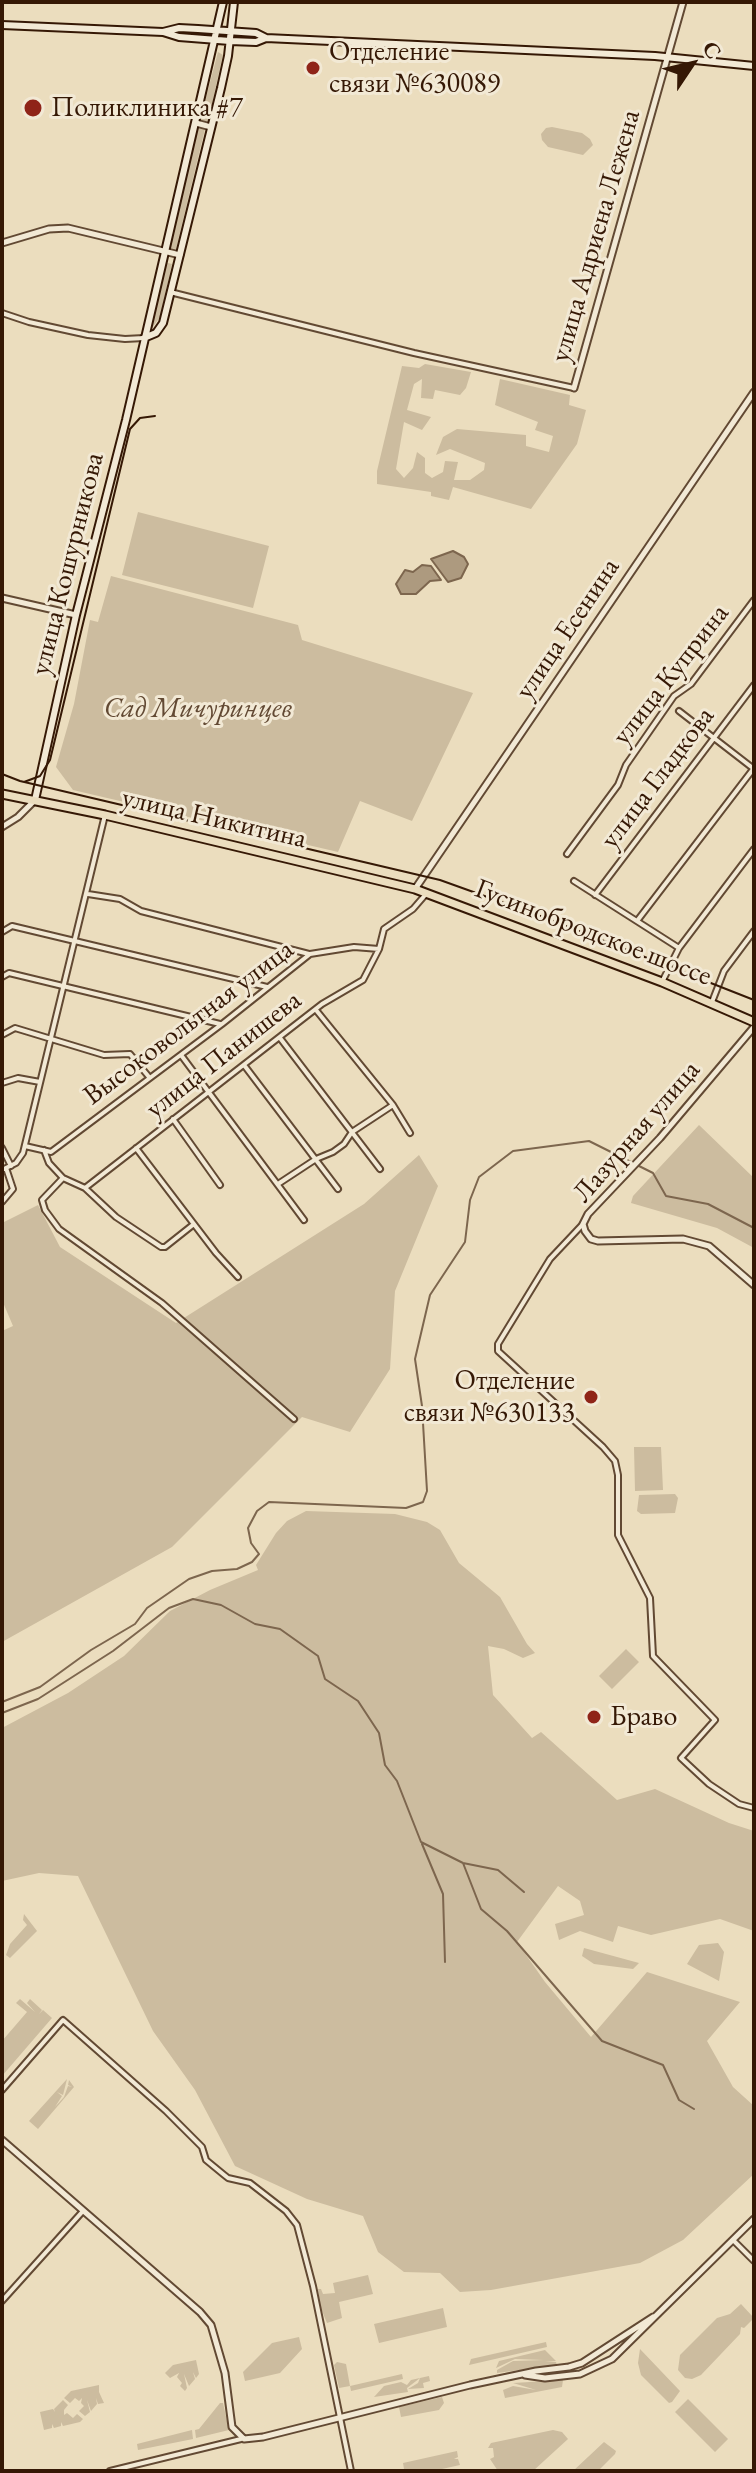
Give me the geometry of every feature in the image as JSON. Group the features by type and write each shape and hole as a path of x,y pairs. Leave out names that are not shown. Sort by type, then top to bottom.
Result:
{"main road":[{"path":"198,29 215,21 222,2"},
{"name":"улица Кошурникова","path":"35,800 222,2"},
{"name":"улица Кошурникова","path":"144,338 160,328 180,255 230,41 234,2"},
{"path":"2,25 163,32 230,41 256,42 266,38"},
{"path":"163,32 179,28 198,29 256,33 266,38 666,58 754,66"},
{"name":"улица Никитина","path":"2,794 105,815 415,889"},
{"name":"Гусинобродское шоссе","path":"415,889 662,982 712,1002 754,1024"}],"street":[{"name":"улица Адриена Лежена","path":"574,388 683,2"},
{"path":"196,123 211,127"},
{"path":"2,243 49,229 68,228 180,255"},
{"path":"170,292 414,353 574,388"},
{"path":"2,313 88,335 144,338"},
{"name":"улица Есенина","path":"415,889 754,392"},
{"path":"2,598 76,615"},
{"name":"улица Куприна","path":"567,854 618,785 626,765 674,696 691,684 754,600"},
{"name":"улица Гладкова","path":"595,895 754,685"},
{"path":"637,921 754,769 679,711"},
{"path":"2,827 35,800"},
{"path":"6,1168 16,1163 25,1146 105,815"},
{"path":"662,982 679,948 754,849"},
{"path":"574,881 679,948"},
{"path":"379,949 384,929 413,909 427,893"},
{"path":"88,894 120,899 141,911 310,954"},
{"path":"2,932 12,926 267,987"},
{"path":"712,1002 724,971 754,931"},
{"name":"Высоковольтная улица","path":"44,1150 51,1152 310,954 354,947 379,949"},
{"name":"улица Панишева","path":"85,1188 316,1010 363,980 379,949"},
{"path":"2,977 9,973 222,1024"},
{"path":"316,1010 393,1105 410,1133"},
{"name":"Лазурная улица","path":"754,1024 660,1138 588,1214 583,1224 591,1239 598,1241 667,1239 698,1242 718,1252 754,1285"},
{"path":"2,1035 15,1028 104,1055 130,1054 149,1077"},
{"path":"280,1038 380,1169"},
{"path":"181,1055 304,1220"},
{"path":"244,1065 338,1189"},
{"path":"2,1083 18,1078 40,1082"},
{"path":"278,1184 344,1144 352,1132 393,1105"},
{"path":"173,1119 220,1185"},
{"path":"25,1146 44,1150 49,1163 63,1178 85,1188 116,1217 161,1247 194,1224"},
{"path":"2,1148 13,1189 2,1202"},
{"path":"136,1148 238,1277"},
{"path":"63,1178 42,1200 45,1210 59,1229 162,1303 294,1419"},
{"path":"583,1224 550,1259 498,1344 498,1351 615,1461 618,1475 618,1535 650,1598 653,1656 715,1720 681,1758 709,1784 739,1804 754,1808"},
{"path":"2,2090 63,2020 175,2120 202,2147 206,2160 214,2167 228,2178 250,2183 286,2211 297,2225 351,2471"},
{"path":"2,2140 200,2312 211,2325 225,2373 232,2427 241,2439"},
{"path":"2,2301 83,2211"},
{"path":"520,2375 545,2378 580,2374 612,2359 754,2219"},
{"path":"733,2240 754,2261"},
{"path":"110,2471 582,2363 653,2317"}],"green space":[{"path":"218,52 223,55 208,122 200,120"},
{"path":"197,127 205,129 176,249 169,248"},
{"path":"552,127 582,133 593,145 583,155 548,147 541,134"},
{"path":"164,262 172,264 160,317 150,331"},
{"path":"425,364 471,372 460,395 435,390 433,399 421,398 422,379 414,384 407,410 431,417 422,430 404,422 396,469 404,478 413,468 417,452 425,458 425,473 432,478 443,472 445,461 458,462 454,480 470,480 484,470 485,463 450,449 436,455 443,437 457,429 526,435 526,446 549,452 553,436 535,430 538,422 495,405 500,379 570,395 569,405 586,410 577,444 531,509 453,487 449,500 431,496 431,492 377,484 377,471 402,366 419,368"},
{"path":"138,512 269,546 253,608 122,575"},
{"name":"Сад Мичуринцев","path":"111,576 298,625 302,640 473,693 412,821 360,801 338,852 73,790 56,767 74,704 90,620 98,622"},
{"path":"699,1125 754,1178 754,1248 717,1228 631,1203 633,1196"},
{"path":"419,1155 438,1186 395,1291 390,1369 350,1432 302,1417 172,1547 2,1642 2,1331 13,1326 2,1300 2,1223 38,1205 60,1247 176,1323 364,1204"},
{"path":"634,1447 661,1447 663,1490 635,1491"},
{"path":"675,1494 678,1498 675,1513 641,1514 637,1511 639,1495"},
{"path":"306,1511 395,1514 427,1522 440,1530 459,1563 500,1597 535,1653 523,1658 488,1646 493,1695 532,1738 541,1732 617,1800 655,1789 754,1831 754,1931 720,1919 651,1935 618,1926 613,1942 580,1931 559,1940 555,1924 584,1915 580,1901 558,1886 517,1942 545,1982 591,2037 647,1972 740,2002 707,2041 733,2087 754,2106 754,2174 683,2240 640,2263 491,2290 460,2292 440,2273 404,2272 378,2252 363,2216 307,2199 235,2166 195,2090 153,2031 78,1876 39,1873 2,1881 2,1728 68,1693 124,1656 170,1611 258,1570 256,1565 276,1533 287,1521"},
{"path":"626,1649 639,1662 612,1689 599,1676"},
{"path":"24,1914 37,1931 10,1958 6,1955 10,1944 27,1925 23,1920"},
{"path":"718,1943 724,1952 719,1981 687,1964 699,1945"},
{"path":"584,1948 639,1963 633,1969 594,1964 582,1956"},
{"path":"20,1999 35,2012 27,2003 30,1999 42,2010 39,2014 43,2010 52,2018 2,2076 2,2041 27,2012 16,2003"},
{"path":"67,2079 63,2095 57,2092 62,2096 55,2107 64,2097 68,2086 72,2087 68,2085 69,2080 74,2087 38,2129 29,2121"},
{"path":"368,2275 373,2294 339,2302 342,2318 327,2323 320,2306 318,2289 323,2294 335,2293 333,2283"},
{"path":"741,2304 754,2318 744,2328 741,2327 740,2334 701,2375 685,2378 678,2370 680,2355 717,2318 730,2314"},
{"path":"443,2308 447,2327 379,2343 374,2324"},
{"path":"299,2337 302,2349 280,2373 245,2381 243,2372 272,2343"},
{"path":"546,2342 547,2347 469,2365 471,2359"},
{"path":"640,2349 680,2391 672,2402 669,2403 641,2375 638,2363"},
{"path":"545,2350 556,2361 545,2361 556,2362 557,2365 497,2373 513,2361 544,2360 515,2359 496,2368 499,2361"},
{"path":"196,2360 199,2374 196,2378 193,2372 195,2379 189,2386 184,2374 185,2391 177,2377 179,2373 170,2378 165,2373 173,2365"},
{"path":"337,2362 346,2364 350,2386 339,2388 334,2365"},
{"path":"402,2374 403,2379 351,2391 350,2386"},
{"path":"429,2376 430,2381 423,2383 424,2388 408,2389 418,2383 420,2378"},
{"path":"420,2378 407,2388 408,2392 374,2397 384,2386 401,2382 407,2385 411,2380"},
{"path":"563,2380 562,2387 505,2398 503,2390 513,2386 536,2390 513,2383"},
{"path":"99,2385 104,2403 98,2404 96,2398 97,2404 91,2411 87,2400 90,2412 85,2416 79,2411 84,2406 82,2398 79,2401 75,2398 70,2403 64,2398 71,2391"},
{"path":"442,2397 444,2403 439,2410 401,2417 399,2407"},
{"path":"688,2399 728,2439 715,2452 675,2412"},
{"path":"63,2400 68,2405 64,2415 67,2413 73,2418 77,2414 83,2419 63,2426 61,2422 61,2426 54,2428 52,2424 52,2428 44,2430 40,2412 53,2409 55,2412 54,2409"},
{"path":"223,2403 229,2430 196,2438 195,2430"},
{"path":"192,2430 193,2439 138,2450 137,2444"},
{"path":"553,2430 562,2432 568,2439 533,2471 498,2471 490,2459 494,2457 493,2448 488,2448 491,2443"},
{"path":"604,2442 616,2451 598,2471 573,2471"},
{"path":"457,2451 458,2457 454,2459 458,2459 460,2465 433,2471 404,2469 403,2463"}],"shaded area":[{"path":"453,551 464,557 468,564 461,578 448,582 431,559"},
{"path":"422,565 431,566 441,580 430,581 416,594 401,594 396,584 405,570 413,572"}],"waterway":[{"path":"2,1702 40,1687 91,1650 135,1624 147,1608 189,1579 212,1571 237,1569 252,1562 259,1554 251,1543 248,1528 257,1511 269,1502 406,1508 423,1502 427,1491 422,1406 415,1359 430,1295 465,1242 470,1200 479,1177 513,1151 589,1141 653,1173 666,1196 708,1204 754,1228"},
{"path":"2,1713 38,1699 113,1651 169,1608 193,1599 221,1605 255,1624 280,1629 318,1656 325,1679 358,1701 379,1733 385,1765 397,1781 421,1842 463,1863 498,1870 524,1892"},
{"path":"422,1844 443,1894 445,1962"},
{"path":"463,1863 481,1909 507,1931 602,2041 663,2065 679,2100 694,2109"}],"tram line":[{"path":"24,782 40,776 50,760 130,429 140,418 155,416"},
{"path":"2,774 20,781 440,880 754,1000"}],"place":[{"name":"Отделение связи №630089","path":"313,68"},
{"name":"Поликлиника #7","path":"33,108"},
{"name":"Отделение связи №630133","path":"591,1397"},
{"name":"Браво","path":"594,1717"}]}
